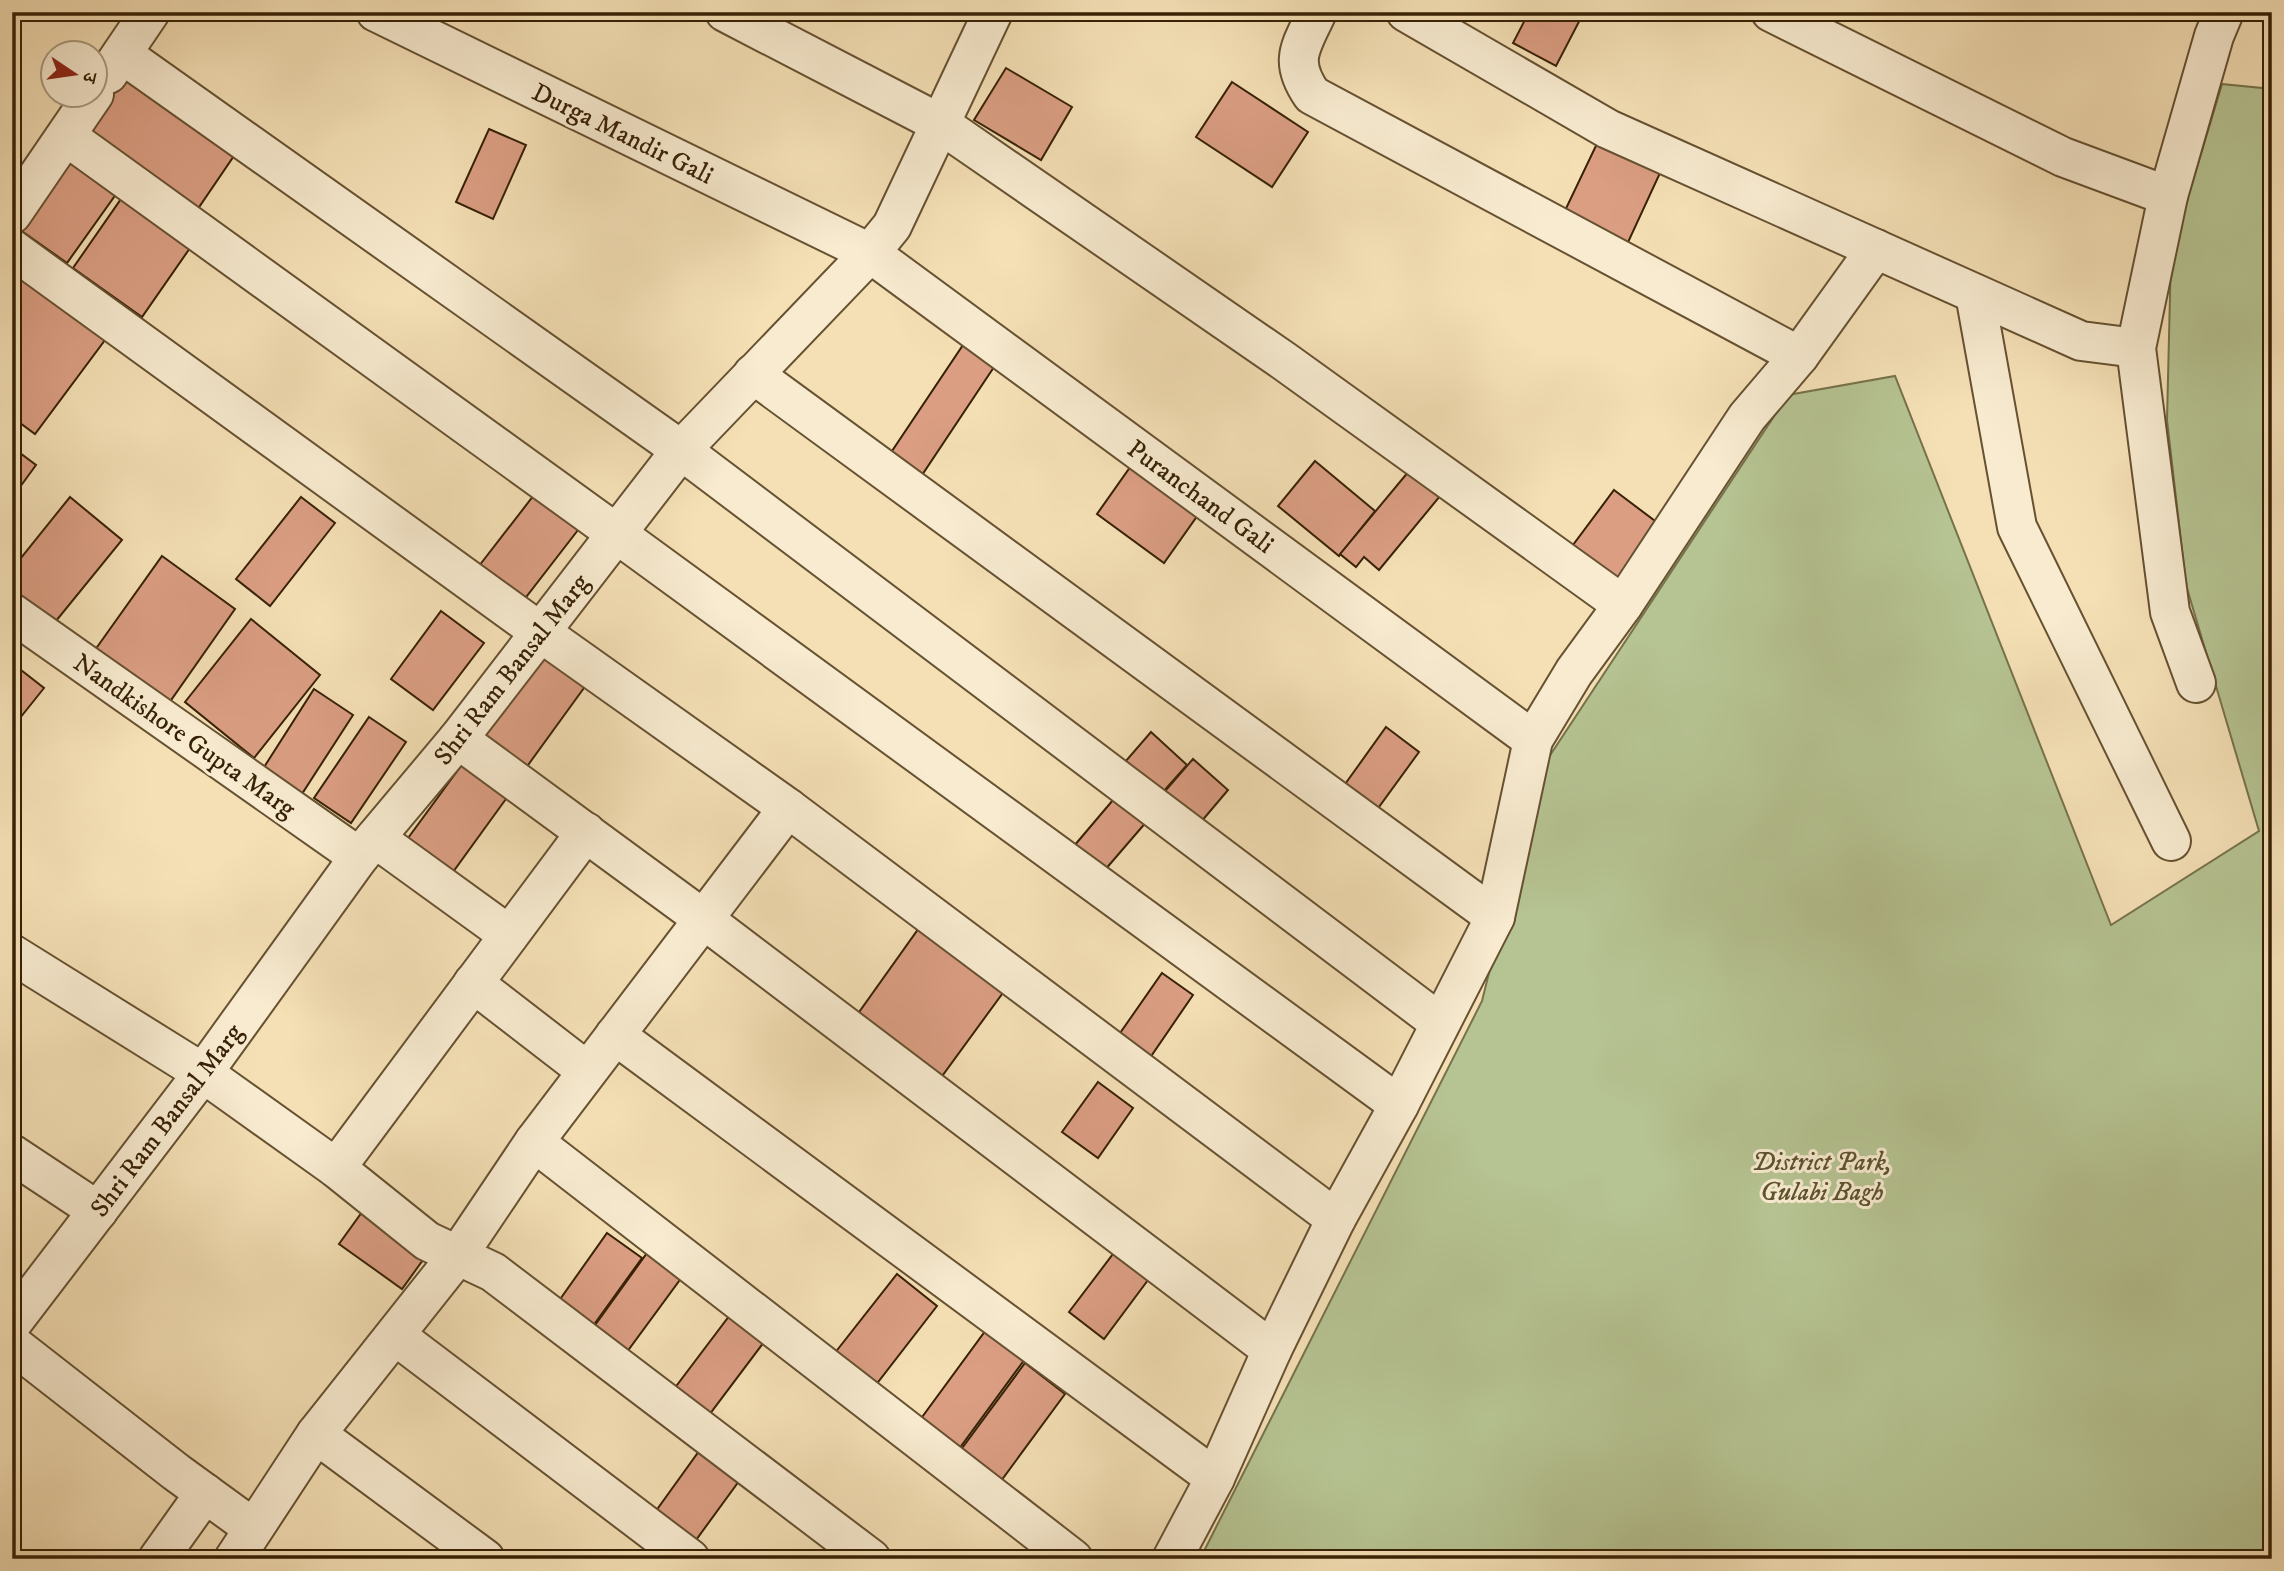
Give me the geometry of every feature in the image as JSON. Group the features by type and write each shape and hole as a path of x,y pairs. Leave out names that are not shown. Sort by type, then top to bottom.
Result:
{"street":[{"path":"108,74 150,12"},
{"name":"Durga Mandir Gali","path":"376,12 870,253"},
{"path":"726,12 939,123 1284,361 1623,605"},
{"name":"Shri Ram Bansal Marg","path":"12,1323 203,1073 367,847 458,739 681,450 870,253 891,226 993,12"},
{"path":"1317,12 1297,56 1300,78 1312,95 1799,356"},
{"path":"1406,12 1608,129 2081,341 2136,348"},
{"path":"1771,12 2063,157 2168,196"},
{"path":"2196,683 2169,612 2136,348 2168,196 2214,36 2224,12"},
{"path":"122,54 681,450 1440,1023"},
{"path":"12,214 85,108"},
{"path":"66,136 1399,1105"},
{"path":"1172,1559 1215,1478 1272,1350 1336,1219 1399,1105 1495,917 1533,740 1574,672 1623,605 1747,417 1799,356 1876,249"},
{"path":"12,250 788,808 1336,1219"},
{"name":"Puranchand Gali","path":"870,253 1533,740"},
{"path":"1975,294 2017,527 2171,841"},
{"path":"753,374 1495,917"},
{"name":"Nandkishore Gupta Marg","path":"12,613 367,847 509,935"},
{"path":"458,739 702,918 1272,1350"},
{"path":"12,1344 205,1493 243,1543 316,1434 458,1255 534,1142 788,808"},
{"path":"336,1168 586,832"},
{"path":"12,954 203,1073 336,1168 427,1241 493,1272 871,1559"},
{"path":"473,983 587,1071"},
{"path":"615,1035 1215,1478"},
{"path":"534,1142 1073,1559"},
{"path":"12,1154 98,1210"},
{"path":"396,1336 690,1559"},
{"path":"316,1434 485,1559"},
{"path":"158,1559 205,1493"}],"green space":[{"name":"District Park, Gulabi Bagh","path":"2222,84 2272,89 2272,1559 1200,1559 1482,1001 1539,772 1788,395 1895,376 2111,925 2259,831 2186,585 2167,420 2171,254"}],"building":[{"path":"1529,12 1584,12 1556,66 1513,43"},
{"path":"1006,68 1072,107 1041,160 974,120"},
{"path":"126,69 240,147 195,213 81,136 100,108 108,108 108,96"},
{"path":"1232,82 1308,132 1272,187 1196,137"},
{"path":"489,129 526,145 493,219 456,202"},
{"path":"1603,131 1666,160 1624,251 1560,221"},
{"path":"73,147 124,183 67,263 16,227"},
{"path":"121,199 190,248 142,317 73,268"},
{"path":"12,264 108,336 35,434 12,417"},
{"path":"963,345 994,367 916,484 884,463"},
{"path":"12,447 36,465 12,498"},
{"path":"1138,456 1205,505 1164,563 1097,514"},
{"path":"1315,461 1375,511 1339,556 1278,506"},
{"path":"1414,465 1445,490 1379,570 1364,557 1356,567 1340,554"},
{"path":"1614,490 1667,530 1620,592 1567,553"},
{"path":"534,495 578,530 523,601 479,566"},
{"path":"70,497 122,540 47,632 12,604 12,569"},
{"path":"301,497 335,523 270,606 236,579"},
{"path":"162,556 235,609 169,703 95,650"},
{"path":"441,611 484,643 433,710 391,679"},
{"path":"251,619 320,675 254,758 185,702"},
{"path":"546,649 589,681 523,772 480,740"},
{"path":"12,663 44,688 12,728"},
{"path":"314,689 353,715 298,800 259,775"},
{"path":"369,717 406,742 351,823 314,798"},
{"path":"1386,727 1419,752 1376,811 1343,787"},
{"path":"1151,732 1187,765 1155,801 1119,769"},
{"path":"466,759 511,792 445,883 400,849"},
{"path":"1193,759 1228,790 1195,829 1159,798"},
{"path":"1124,787 1154,813 1104,871 1074,846"},
{"path":"919,928 1005,990 937,1083 852,1022"},
{"path":"1162,973 1193,995 1143,1068 1111,1046"},
{"path":"1098,1082 1133,1108 1098,1158 1062,1132"},
{"path":"365,1208 428,1253 402,1289 339,1244"},
{"path":"607,1233 642,1258 585,1337 551,1312"},
{"path":"647,1253 682,1277 621,1360 588,1335"},
{"path":"1113,1254 1148,1280 1104,1339 1069,1312"},
{"path":"897,1274 937,1306 868,1395 827,1363"},
{"path":"733,1311 767,1338 706,1419 671,1393"},
{"path":"986,1330 1025,1359 956,1453 917,1424"},
{"path":"1025,1363 1065,1394 998,1485 957,1455"},
{"path":"702,1447 742,1477 688,1551 648,1522"}]}
